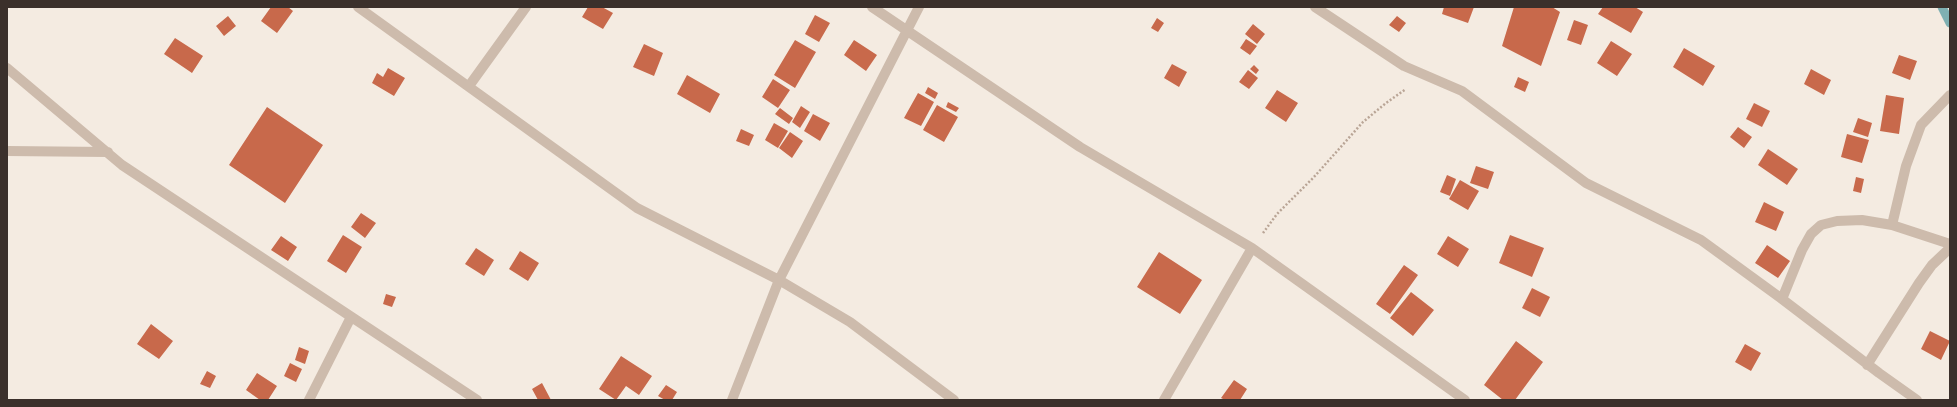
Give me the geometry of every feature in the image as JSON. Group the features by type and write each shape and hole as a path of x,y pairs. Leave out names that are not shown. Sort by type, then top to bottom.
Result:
{"street":[{"path":"358,7 637,208 779,280 850,322 954,400"},
{"path":"469,86 526,7"},
{"path":"872,7 1080,147 1252,248 1465,400"},
{"path":"732,400 779,280 919,7"},
{"path":"1315,7 1404,66 1462,91 1586,183 1701,240 1917,400"},
{"path":"7,68 122,165 477,400"},
{"path":"1892,225 1906,166 1921,125 1950,95"},
{"path":"7,151 108,152"},
{"path":"1782,299 1802,250 1811,234 1821,225 1862,220 1892,225 1950,244"},
{"path":"1164,400 1252,248"},
{"path":"1868,365 1932,264 1950,248"},
{"path":"309,400 351,317"}],"path":[{"path":"1252,248 1277,214 1314,177 1363,122 1396,96 1430,77"}],"building":[{"path":"271,7 288,7 293,11 277,33 261,21"},
{"path":"588,7 602,7 613,13 603,29 582,17"},
{"path":"1444,7 1474,7 1468,23 1442,14"},
{"path":"1514,7 1552,7 1560,12 1541,66 1502,46"},
{"path":"1603,7 1635,7 1643,12 1631,33 1598,14"},
{"path":"815,15 830,23 819,42 805,34"},
{"path":"228,16 236,26 224,36 216,26"},
{"path":"1397,16 1406,23 1399,32 1389,25"},
{"path":"1157,18 1164,23 1158,32 1151,28"},
{"path":"1574,20 1588,25 1581,45 1567,40"},
{"path":"1253,24 1265,34 1257,44 1245,34"},
{"path":"175,38 203,56 192,73 164,54"},
{"path":"1246,39 1257,46 1250,55 1240,48"},
{"path":"795,40 816,52 795,88 774,75"},
{"path":"854,40 877,55 866,71 844,55"},
{"path":"1611,41 1632,54 1617,76 1597,63"},
{"path":"644,44 663,53 654,76 633,67"},
{"path":"1684,48 1715,66 1703,86 1673,67"},
{"path":"1899,55 1917,61 1910,80 1892,73"},
{"path":"1172,64 1187,72 1179,87 1164,78"},
{"path":"1254,65 1259,70 1256,74 1250,69"},
{"path":"388,68 405,78 394,96 372,83 377,73 383,77"},
{"path":"1811,69 1831,80 1824,95 1804,84"},
{"path":"1248,70 1258,78 1249,89 1239,82"},
{"path":"687,75 720,94 710,113 677,94"},
{"path":"1518,77 1529,82 1525,92 1514,87"},
{"path":"773,79 790,90 778,108 762,97"},
{"path":"928,87 938,93 935,99 925,93"},
{"path":"1277,90 1298,103 1286,122 1265,108"},
{"path":"918,93 934,102 921,126 904,118"},
{"path":"1886,95 1904,98 1899,134 1880,131"},
{"path":"948,102 959,108 956,112 946,107"},
{"path":"1754,103 1770,111 1762,127 1746,119"},
{"path":"937,105 958,117 944,142 923,130"},
{"path":"801,106 810,112 800,128 792,122"},
{"path":"267,107 323,145 285,203 229,165"},
{"path":"780,108 793,118 789,124 775,114"},
{"path":"813,114 830,123 820,141 804,131"},
{"path":"1858,118 1872,123 1868,137 1853,132"},
{"path":"774,123 788,131 778,148 765,140"},
{"path":"1738,127 1752,137 1744,148 1730,137"},
{"path":"741,129 754,135 749,146 736,141"},
{"path":"790,132 803,141 792,158 779,148"},
{"path":"1847,134 1869,140 1862,163 1841,157"},
{"path":"1768,149 1798,169 1787,185 1758,165"},
{"path":"1476,166 1494,172 1488,189 1470,183"},
{"path":"1447,175 1456,179 1450,196 1440,192"},
{"path":"1856,177 1864,179 1861,193 1853,191"},
{"path":"1460,180 1479,191 1468,210 1449,199"},
{"path":"1764,202 1784,212 1776,231 1755,222"},
{"path":"361,213 376,223 365,238 351,227"},
{"path":"343,235 362,247 346,273 327,261"},
{"path":"1510,235 1544,248 1532,277 1499,263"},
{"path":"281,236 297,247 288,261 271,250"},
{"path":"1448,236 1469,249 1458,267 1437,254"},
{"path":"1767,245 1790,261 1778,278 1755,263"},
{"path":"476,248 494,260 484,276 465,264"},
{"path":"520,251 539,263 528,281 509,269"},
{"path":"1159,252 1202,280 1180,314 1137,287"},
{"path":"1404,265 1418,275 1390,314 1376,304"},
{"path":"1532,288 1550,297 1540,317 1522,308"},
{"path":"1411,292 1434,310 1413,336 1390,318"},
{"path":"386,294 396,297 392,307 383,304"},
{"path":"151,324 173,341 159,359 137,344"},
{"path":"1930,331 1950,341 1941,360 1921,349"},
{"path":"1516,341 1543,362 1515,400 1503,400 1484,385"},
{"path":"1745,344 1761,353 1751,371 1735,362"},
{"path":"299,347 309,351 305,364 295,360"},
{"path":"621,356 652,376 639,395 626,386 616,400 599,389"},
{"path":"290,363 302,369 296,382 284,376"},
{"path":"207,371 216,376 210,388 200,384"},
{"path":"257,373 277,386 268,400 260,400 246,390"},
{"path":"1234,380 1247,389 1240,400 1225,400 1221,398"},
{"path":"542,383 551,400 538,400 532,389"},
{"path":"666,385 677,392 672,400 665,400 658,396"}],"waterway":[{"path":"1942,7 1950,23"}]}
